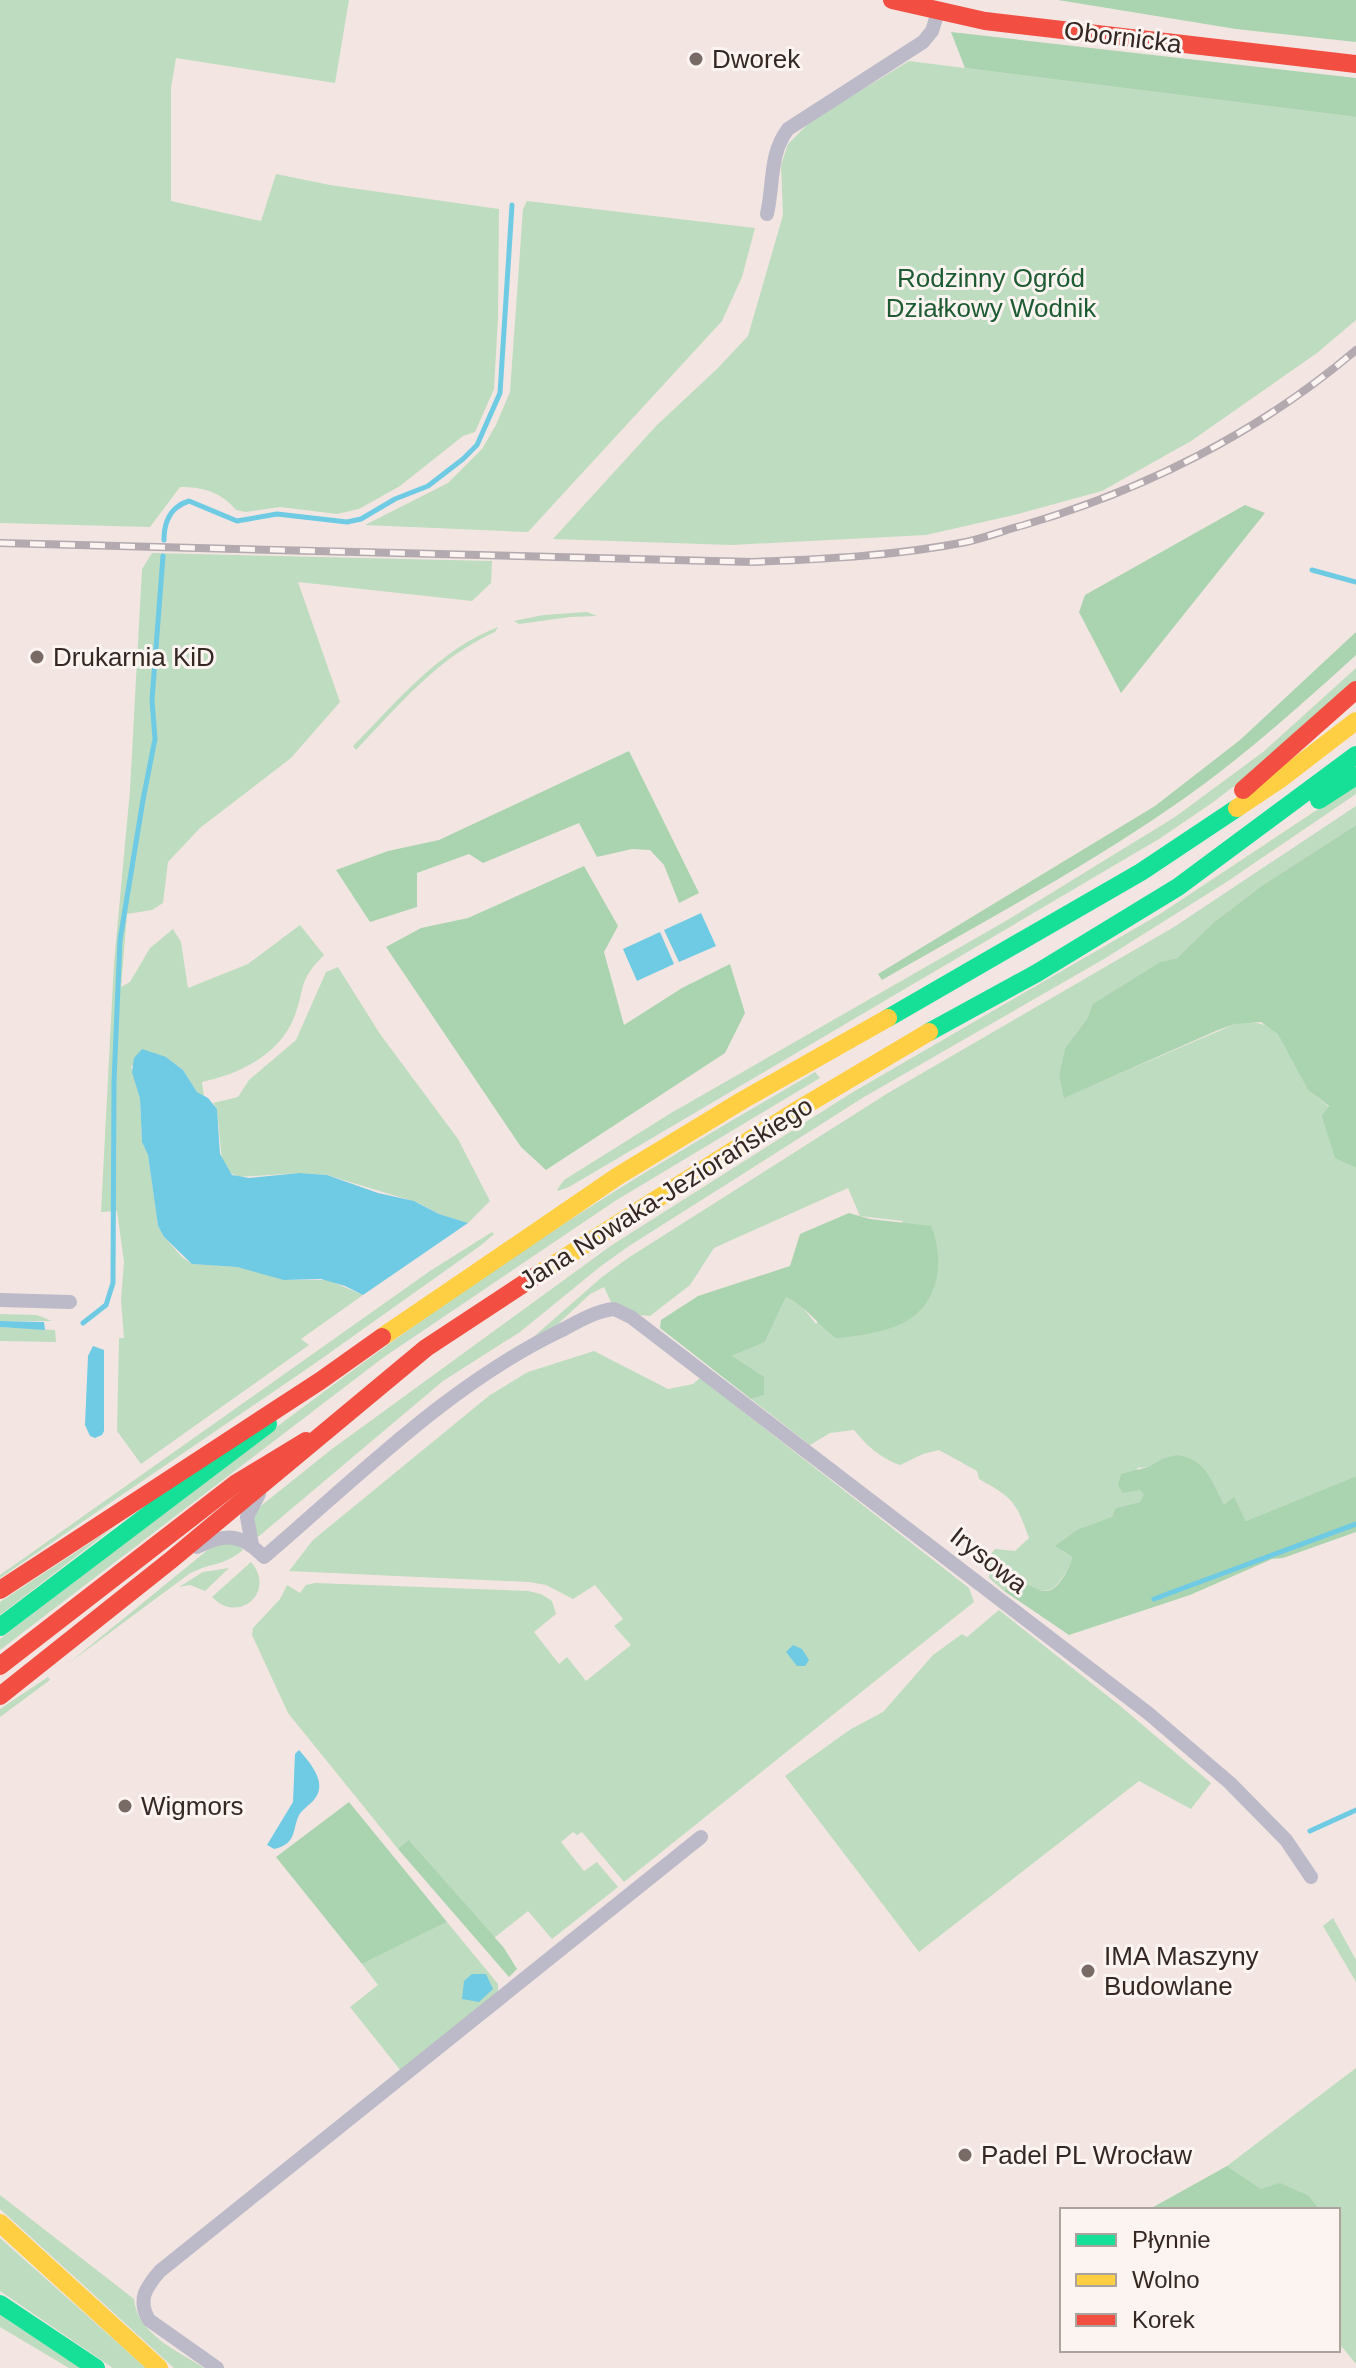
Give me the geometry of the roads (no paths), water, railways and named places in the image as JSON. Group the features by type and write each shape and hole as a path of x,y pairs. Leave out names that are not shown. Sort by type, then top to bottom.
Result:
{"main road":[{"name":"Obornicka","path":"892,0 985,21 1356,64"},
{"path":"1182,846 1216,812 1356,690"},
{"name":"Jana Nowaka-Jeziorańskiego","path":"0,1627 231,1454 320,1381 449,1289 618,1176 743,1100 1015,946 1182,846 1279,780 1356,721"},
{"name":"Jana Nowaka-Jeziorańskiego","path":"0,1666 235,1484 276,1457 320,1434 426,1348 607,1228 794,1112 1037,973 1182,884 1356,755"},
{"path":"1182,884 1258,841 1356,776"},
{"path":"0,1590 320,1381"},
{"path":"0,1696 171,1560 320,1434"},
{"path":"0,2223 159,2368"},
{"path":"0,2304 96,2368"}],"street":[{"path":"767,214 778,143 788,129 923,42 932,31 938,12"},
{"path":"0,1300 70,1302"},
{"name":"Irysowa","path":"252,1545 264,1557 422,1421 481,1377 544,1338 593,1314 614,1309 631,1317 1148,1713 1230,1783 1286,1840 1311,1877"},
{"path":"171,1560 223,1536 252,1545 247,1517 268,1478"},
{"path":"217,2368 149,2320 144,2310 143,2295 160,2271 701,1837"}],"water":[{"path":"701,913 716,946 679,962 664,930"},
{"path":"660,932 674,964 637,981 623,949"},
{"path":"142,1049 166,1057 183,1070 197,1092 208,1098 217,1109 220,1154 232,1175 249,1178 299,1173 327,1175 378,1193 414,1201 439,1214 468,1223 363,1295 321,1279 284,1280 237,1267 192,1264 164,1237 158,1226 148,1155 142,1142 140,1099 132,1072 134,1058"},
{"path":"0,1321 44,1322 45,1330 0,1327"},
{"path":"93,1346 104,1350 104,1431 95,1438 90,1436 85,1425 88,1356"},
{"path":"793,1645 802,1649 809,1660 805,1666 797,1666 786,1652"},
{"path":"299,1750 316,1774 319,1788 313,1801 299,1815 290,1840 274,1849 267,1845 293,1802 295,1754"},
{"path":"472,1974 486,1974 493,1989 479,2002 462,1999 464,1981"}],"waterway":[{"path":"164,540 169,516 189,501 237,521 277,514 347,522 361,519 395,499 428,486 463,459 477,445 500,393 512,205"},
{"path":"83,1323 106,1305 113,1283 114,1082 120,940 155,739 152,700 163,556"},
{"path":"1312,570 1356,582"},
{"path":"1154,1599 1356,1524"},
{"path":"1310,1831 1356,1810"}],"railway":[{"path":"0,543 753,562 913,551 988,536 1069,511 1156,476 1199,455 1280,407 1356,350"}],"place":[{"name":"Dworek","path":"696,59"},
{"name":"Drukarnia KiD","path":"37,657"},
{"name":"Wigmors","path":"125,1806"},
{"name":"IMA Maszyny Budowlane","path":"1088,1971"},
{"name":"Padel PL Wrocław","path":"965,2155"}],"park label":[{"name":"Rodzinny Ogród Działkowy Wodnik","path":"991,293"}]}
